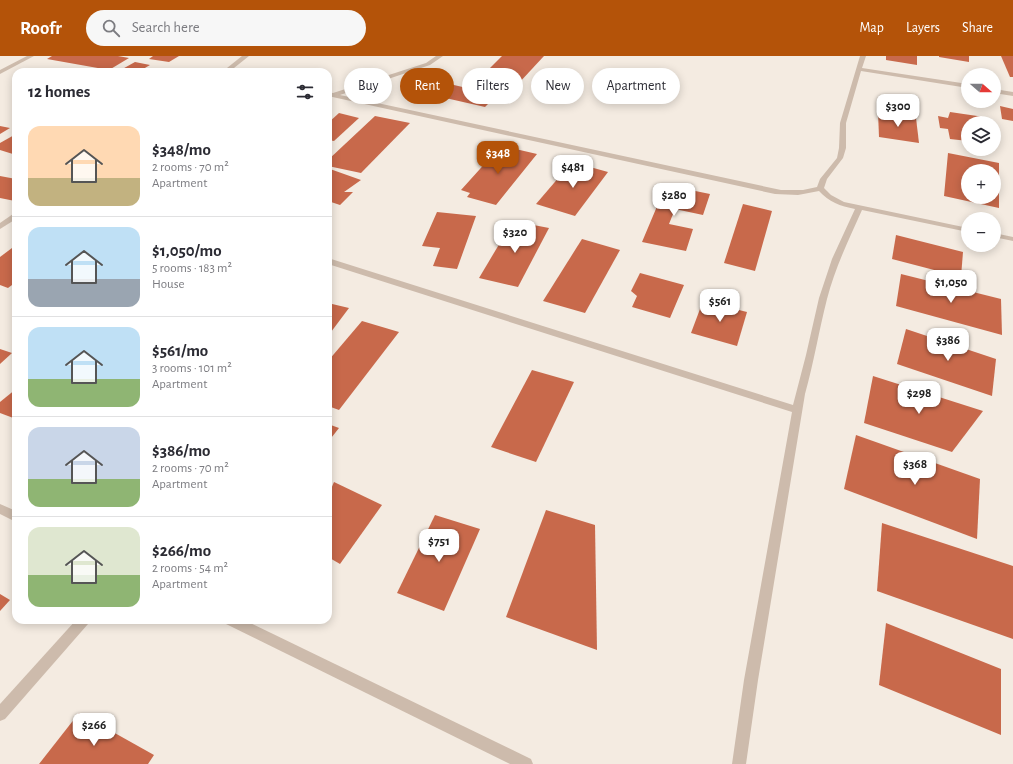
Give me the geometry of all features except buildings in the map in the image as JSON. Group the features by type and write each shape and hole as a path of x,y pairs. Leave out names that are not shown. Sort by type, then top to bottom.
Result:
{"street":[{"path":"0,72 31,56"},
{"path":"231,68 246,56"},
{"path":"332,94 428,64 440,56"},
{"path":"820,188 822,180 840,160 843,148 842,131 844,118 864,56"},
{"path":"860,69 961,85"},
{"path":"1001,91 1013,94"},
{"path":"332,94 775,192 802,193 820,188"},
{"path":"820,188 828,197 842,204 961,229"},
{"path":"739,764 751,680 800,394 811,355 823,298 836,258 859,208"},
{"path":"0,227 12,219"},
{"path":"1001,236 1013,239"},
{"path":"332,262 798,410"},
{"path":"0,509 12,515"},
{"path":"0,714 80,624"},
{"path":"238,624 526,764"}]}
